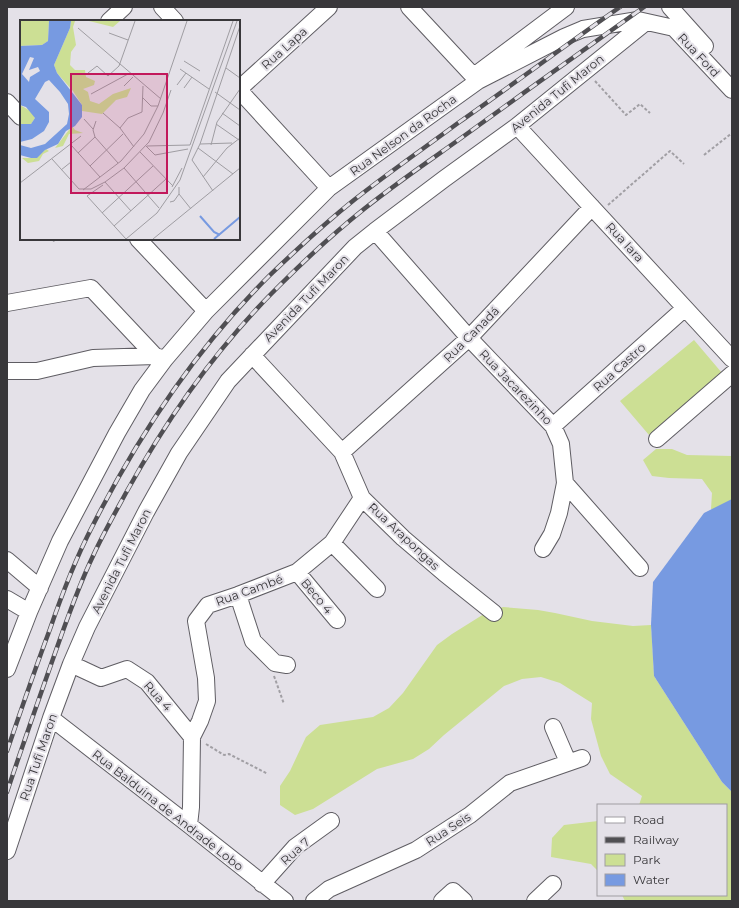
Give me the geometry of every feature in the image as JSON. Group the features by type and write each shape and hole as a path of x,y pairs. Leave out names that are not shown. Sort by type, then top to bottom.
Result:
{"street":[{"path":"110,20 124,7"},
{"path":"162,7 174,20"},
{"name":"Rua Lapa","path":"240,89 328,7"},
{"path":"409,7 476,79 566,7"},
{"path":"670,7 732,75"},
{"name":"Rua Nelson da Rocha","path":"7,669 29,612 60,541 117,433 160,358 206,311 329,188 476,79 583,29 642,21"},
{"name":"Avenida Tufi Maron","path":"71,664 87,627 146,512 179,453 228,381 355,247 444,179 517,126 586,70 642,21"},
{"name":"Rua Ford","path":"642,21 674,28 732,90"},
{"path":"240,91 329,188"},
{"name":"Rua Iara","path":"517,126 732,359"},
{"name":"Rua Canadá","path":"342,452 469,338 595,210"},
{"name":"Rua Jacarezinho","path":"375,231 469,338 554,426 561,444 565,483 559,513 552,534 543,549"},
{"path":"139,240 206,311"},
{"path":"7,304 91,288 160,358"},
{"name":"Rua Castro","path":"554,426 685,308"},
{"name":"Rua Arapongas","path":"252,355 342,452 362,498 403,538 494,613"},
{"path":"7,371 37,371 93,358 160,358"},
{"path":"657,439 732,374"},
{"path":"565,483 640,568"},
{"name":"Rua Cambé","path":"189,825 191,807 192,737 200,721 207,701 206,678 196,621 208,605 297,572 332,543 362,498"},
{"path":"332,543 377,589"},
{"path":"7,560 40,588"},
{"name":"Beco 4","path":"297,572 337,620"},
{"path":"238,595 253,640 281,664"},
{"path":"7,599 29,612"},
{"name":"Rua Tufi Maron","path":"7,851 51,718 71,664"},
{"name":"Rua 4","path":"71,664 101,678 127,669 147,682 192,737"},
{"name":"Rua Balduina de Andrade Lobo","path":"51,718 285,901"},
{"name":"Rua Seis","path":"314,901 329,889 416,850 470,815 510,783 575,760 553,727"},
{"name":"Rua 7","path":"262,884 295,847 331,821"},
{"path":"535,901 553,884"}],"path":[{"path":"586,70 626,115 640,104 650,114"},
{"path":"704,155 732,134"},
{"path":"595,210 670,150 684,164"},
{"path":"281,664 271,667 284,704"},
{"path":"192,737 224,755 229,754 268,774"}],"green space":[{"path":"694,340 722,373 649,435 620,401"},
{"path":"656,449 672,449 687,455 732,456 732,513 728,514 711,509 712,493 702,479 652,476 643,460"},
{"path":"503,607 538,610 592,621 633,626 651,625 654,676 722,782 732,792 732,901 625,901 622,896 727,896 727,804 639,804 642,796 610,774 601,756 591,719 592,703 560,683 541,677 522,679 504,686 429,749 413,759 377,769 313,809 295,815 280,805 280,786 290,771 306,737 320,725 373,717 389,708 403,693 437,645 484,614"},
{"path":"597,821 597,870 591,864 551,857 552,838 564,825"}],"water":[{"path":"732,499 732,792 722,782 654,676 651,625 653,582 704,513"}],"railway":[{"path":"7,751 64,590 92,527 149,427 170,395 217,333 269,276 310,237 354,200 458,123 620,7"},
{"path":"7,792 68,618 84,576 97,548 127,491 159,436 196,383 235,333 279,286 320,246 375,200 644,7"}]}
